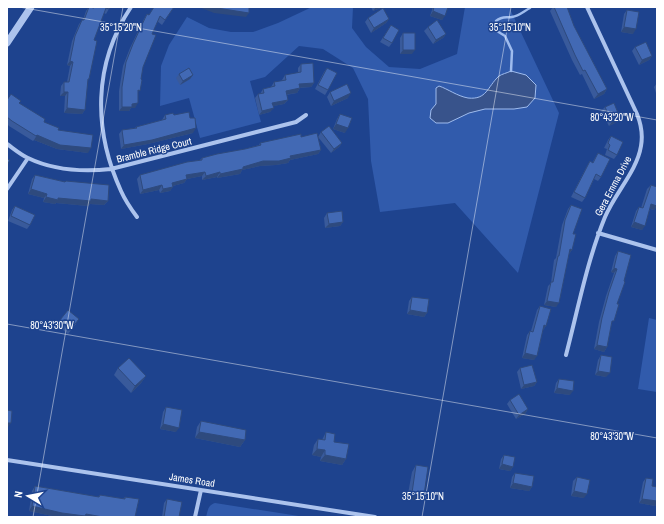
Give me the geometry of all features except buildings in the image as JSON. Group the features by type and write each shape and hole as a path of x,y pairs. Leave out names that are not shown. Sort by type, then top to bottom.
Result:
{"street":[{"path":"7,43 31,7"},
{"path":"131,7 115,37 107,61 102,84 100,113 104,143 112,169 121,193 137,217"},
{"name":"Gera Emma Drive","path":"566,354 598,234 608,210 637,159 641,147 642,134 637,114 587,7"},
{"name":"Bramble Ridge Court","path":"7,144 28,158 67,170 89,171 112,169 296,122 306,115"},
{"path":"7,189 28,158"},
{"path":"598,234 657,250"},
{"name":"James Road","path":"7,460 375,517"},
{"path":"195,517 201,490"}],"shaded area":[{"path":"312,7 353,7 352,28 366,47 389,67 420,69 457,54 465,7 509,7 559,113 518,273 455,203 380,212 371,161 368,99 353,68 323,49 299,46 265,77 250,81 261,122 200,138 189,98 160,106 161,66 169,45 187,17 209,28 231,32 253,32 278,23"},
{"path":"511,71 526,75 536,85 535,98 527,107 514,109 485,109 469,113 448,123 436,123 430,118 431,110 436,104 436,88 439,86 464,97 479,97 486,92 499,76"},
{"path":"649,318 657,320 657,392 638,389"},
{"path":"215,503 305,517 206,517 210,506"}],"waterway":[{"path":"511,71 512,51 505,36 497,31 496,21 502,18 517,16 530,8"}]}
